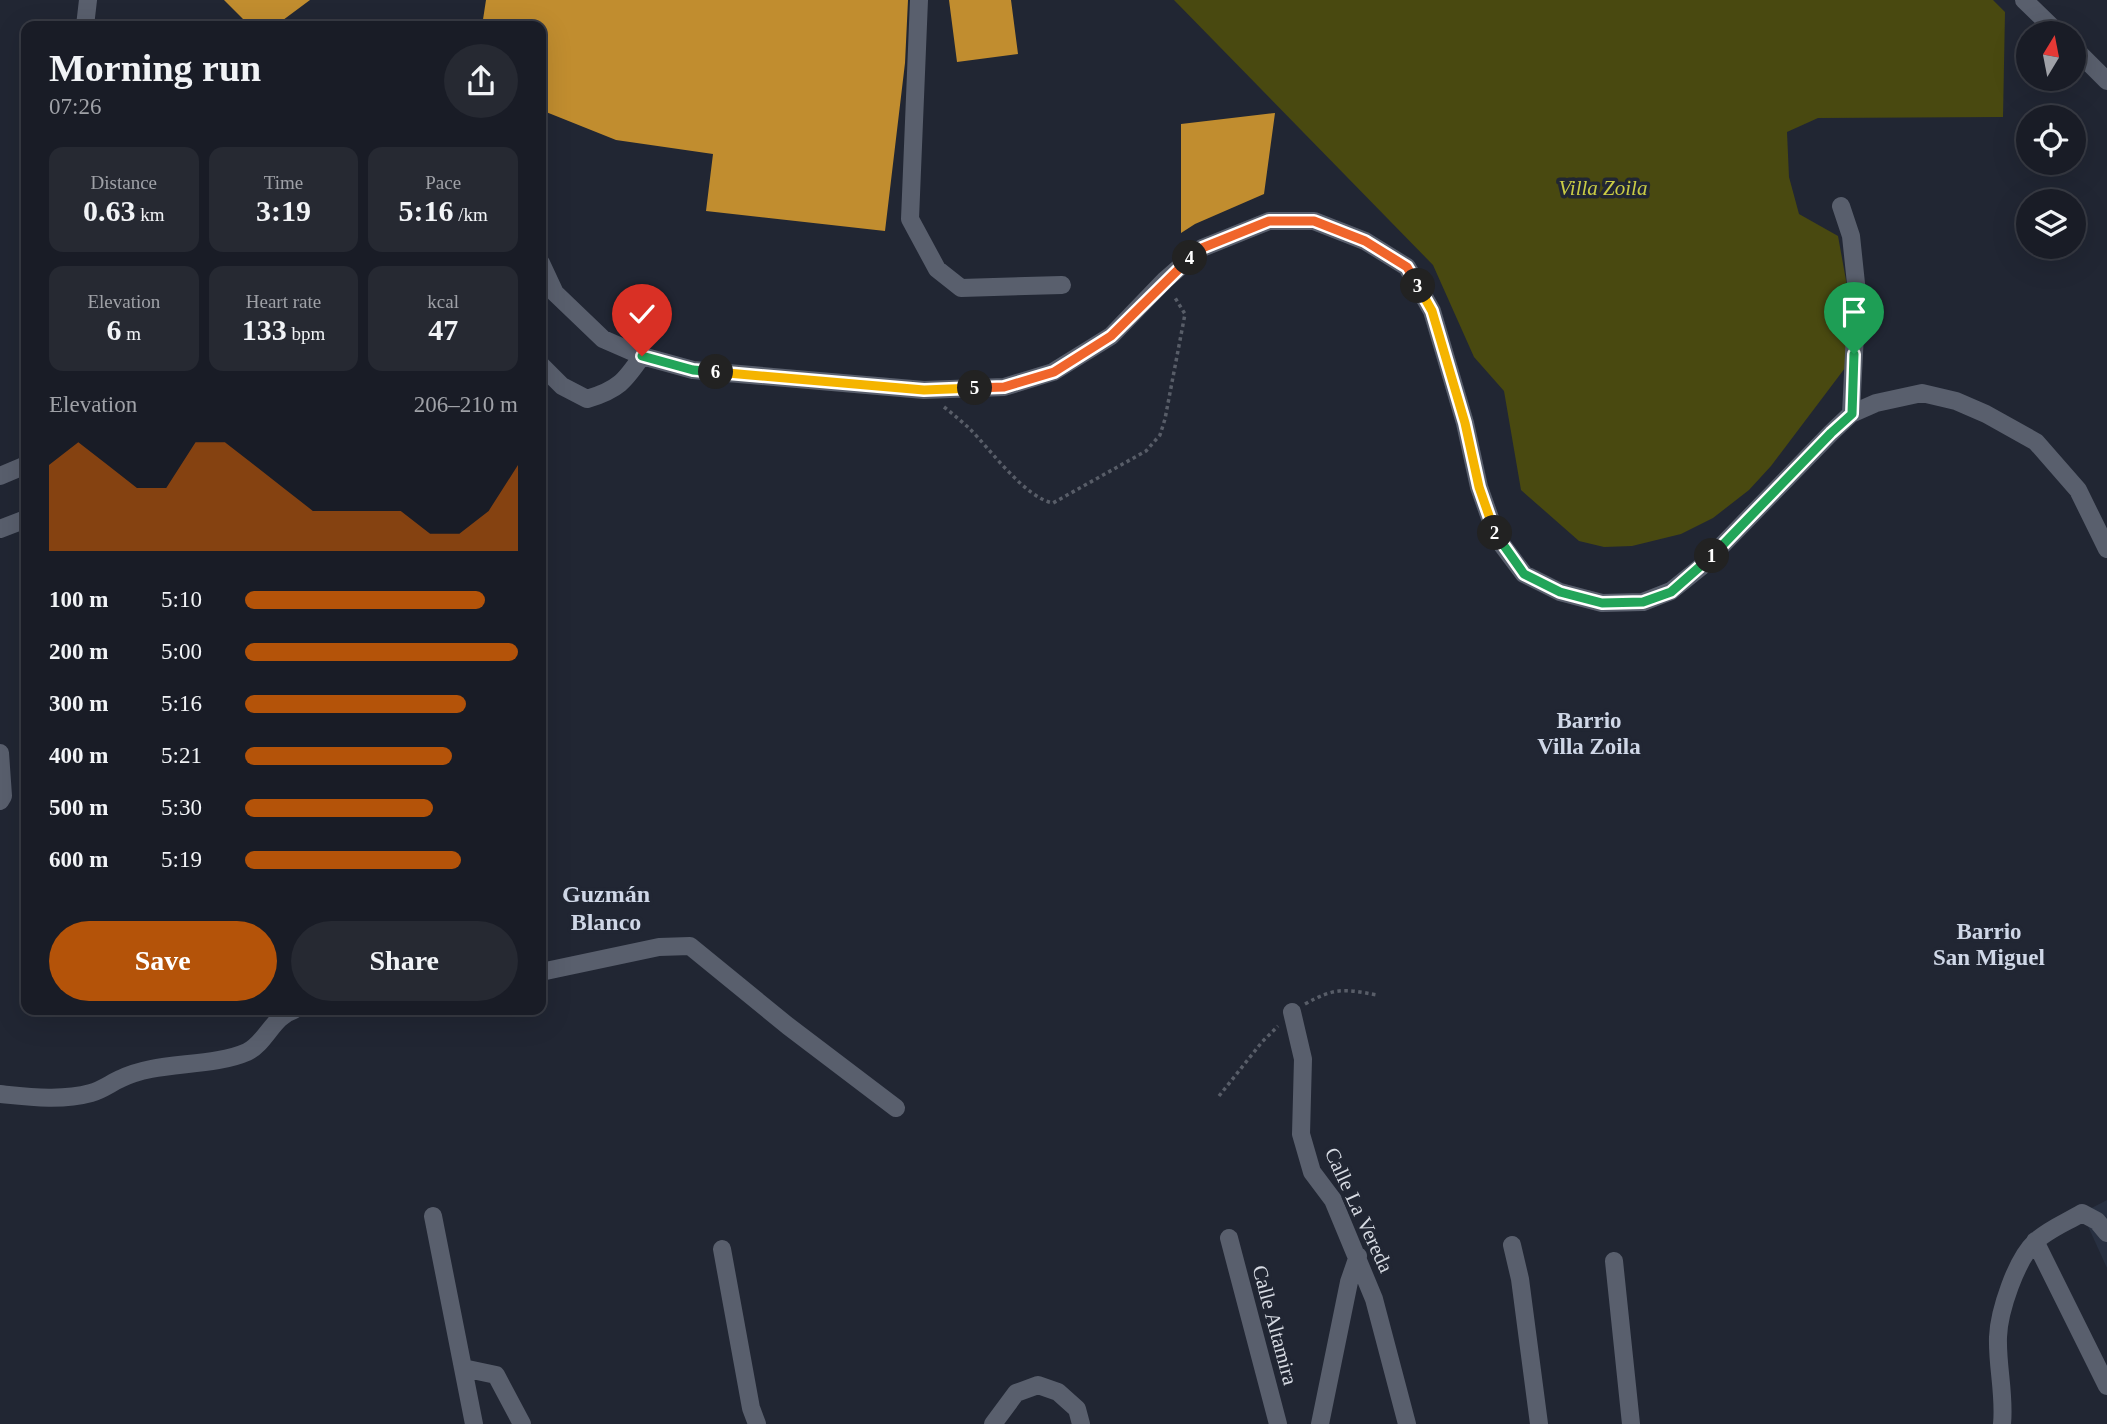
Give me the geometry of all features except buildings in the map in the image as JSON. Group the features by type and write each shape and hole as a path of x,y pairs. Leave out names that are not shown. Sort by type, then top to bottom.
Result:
{"street":[{"path":"86,21 88,0"},
{"path":"919,0 910,219 937,270 961,288 1062,285"},
{"path":"2024,0 2046,21"},
{"path":"2086,60 2107,81"},
{"path":"1841,206 1851,236 1857,293 1852,414"},
{"path":"546,274 555,293 603,339 642,356 693,370 924,390 1004,387 1054,372 1111,336 1165,280 1202,248 1269,221 1314,221 1365,241 1407,267 1432,311 1465,423 1479,487 1497,538 1524,574 1560,592 1602,603 1643,602 1671,592 1702,566 1852,414 1876,403 1922,393 1956,401 1986,414 2036,442 2078,490 2107,549"},
{"path":"546,370 562,386 587,399 613,390 624,382 642,356"},
{"path":"0,476 21,467"},
{"path":"0,529 21,521"},
{"path":"0,753 3,796 0,801"},
{"path":"546,971 659,947 690,946 788,1026 896,1108"},
{"name":"Calle La Vereda","path":"1292,1012 1303,1059 1301,1134 1312,1172 1333,1200 1374,1299 1407,1424"},
{"path":"0,1094 66,1097 93,1093 145,1070 236,1057 251,1050 284,1015"},
{"path":"2003,1424 1998,1337 2006,1301 2020,1265 2035,1241 2082,1213 2097,1221 2107,1233"},
{"path":"432,1216 474,1424"},
{"name":"Calle Altamira","path":"1229,1238 1278,1424"},
{"path":"2035,1241 2107,1386"},
{"path":"1512,1245 1520,1279 1539,1424"},
{"path":"722,1249 751,1408 757,1424"},
{"path":"1320,1424 1349,1282 1358,1256"},
{"path":"1614,1261 1631,1424"},
{"path":"463,1368 496,1376 522,1424"},
{"path":"993,1424 1016,1393 1038,1385 1058,1392 1077,1409 1081,1424"}],"path":[{"path":"924,390 968,427 1012,475 1044,502 1054,503 1146,451 1160,435 1185,314 1165,280"}],"shaded area":[{"path":"2107,1200 2107,1268 2082,1213"}],"green space":[{"name":"Villa Zoila","path":"1174,0 1993,0 2005,12 2003,117 1818,118 1787,132 1789,177 1799,214 1838,236 1853,319 1845,368 1771,466 1749,490 1713,518 1681,534 1632,546 1604,547 1579,541 1521,490 1504,391 1474,357 1433,265"}],"district":[{"name":"Barrio Villa Zoila","path":"1589,733"},
{"name":"Guzmán Blanco","path":"606,908"},
{"name":"Barrio San Miguel","path":"1989,944"}],"route":[{"path":"642,356 693,370 924,390 1004,387 1054,372 1111,336 1165,280 1202,248 1269,221 1314,221 1365,241 1407,267 1432,311 1465,423 1479,487 1497,538 1524,574 1560,592 1616,604 1643,602 1671,592 1702,566 1852,414 1854,354"}]}
